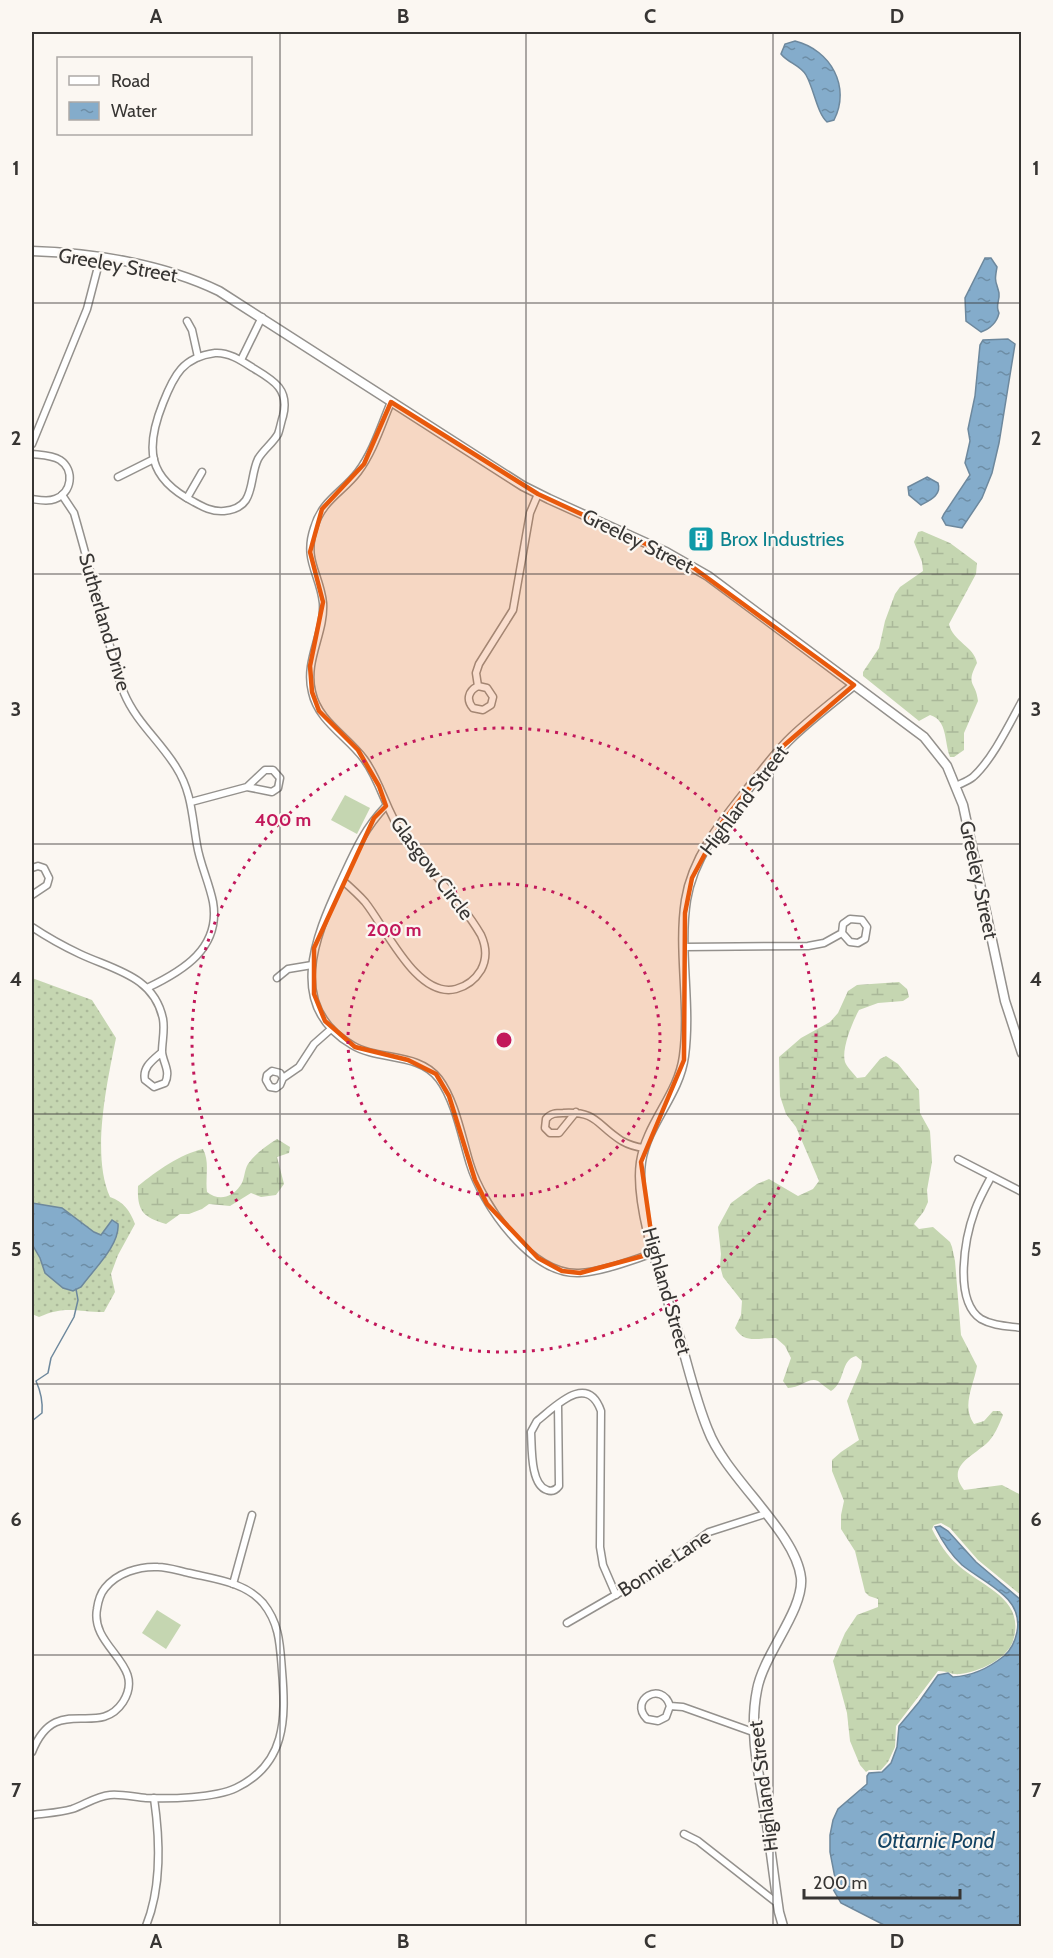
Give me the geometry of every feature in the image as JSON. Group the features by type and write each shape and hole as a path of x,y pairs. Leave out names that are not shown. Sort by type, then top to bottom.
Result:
{"street":[{"name":"Greeley Street","path":"32,251 150,267 185,277 224,294 538,494 687,563 729,590 924,737 940,756 956,786 968,828 1007,1009 1022,1053"},
{"path":"32,444 87,309 100,259"},
{"path":"241,360 262,317"},
{"path":"187,321 192,330 198,357"},
{"path":"221,353 241,360 272,380 281,390 285,406 278,434 259,458 252,487 242,503 229,510 216,511 187,498 167,483 154,459 152,438 154,425 172,380 183,366 198,357 221,353"},
{"name":"Glasgow Circle","path":"342,880 365,902 412,968 427,984 441,990 453,990 464,986 477,976 483,967 485,946 481,935 405,838 386,806 370,768 358,750 326,719 315,703 312,692 310,666 323,602 311,563 313,530 322,509 364,464 391,402"},
{"path":"32,454 56,458 66,465 70,480 62,495 51,500 32,498"},
{"path":"118,477 154,459"},
{"path":"187,498 202,472"},
{"path":"478,686 476,673 479,663 513,610 530,513 538,494"},
{"name":"Sutherland Drive","path":"62,495 74,513 114,661 126,696 145,728 176,766 187,788 197,848 212,900 212,926 207,941 196,957 180,971 147,988"},
{"name":"Highland Street","path":"783,1926 753,1732 755,1700 760,1676 793,1610 801,1586 801,1577 794,1556 765,1514 723,1461 711,1439 654,1253 645,1216 641,1162 653,1127 677,1084 684,1060 685,913 688,892 696,866 728,814 781,748 854,685"},
{"path":"478,686 487,688 492,694 492,703 483,710 475,709 469,702 470,693 478,686"},
{"path":"956,786 969,780 978,771 1022,701"},
{"path":"191,802 247,788 272,792 278,788 280,778 273,770 266,770 247,788"},
{"path":"386,806 367,828 322,923 312,964 316,1001 331,1029 355,1047 408,1060 436,1074 449,1096 475,1180 487,1204 522,1244 546,1264 562,1271 580,1273 654,1253"},
{"path":"32,868 38,866 44,868 49,878 47,885 32,895"},
{"path":"850,918 858,918 867,927 865,939 858,943 850,942 842,933 843,924 850,918"},
{"path":"32,927 81,954 126,972 147,988 160,1009 163,1019 162,1052 167,1071 167,1079 162,1085 150,1086 145,1080 144,1072 162,1052"},
{"path":"684,947 808,946 824,943 842,933"},
{"path":"277,978 288,969 312,964"},
{"path":"283,1078 299,1067 314,1044 331,1029"},
{"path":"576,1112 559,1133 550,1133 545,1128 546,1119 551,1114 576,1112 593,1117 626,1143 645,1149"},
{"path":"958,1160 1022,1192"},
{"path":"991,1177 972,1220 963,1285 965,1296 978,1316 986,1321 1022,1328"},
{"path":"558,1405 560,1481 556,1489 547,1491 542,1488 534,1473 531,1432 537,1421 568,1397 584,1393 593,1397 601,1411 600,1547 603,1565 616,1595"},
{"name":"Bonnie Lane","path":"567,1623 661,1568 709,1532 765,1514"},
{"path":"233,1584 252,1515"},
{"path":"32,1752 42,1732 51,1724 63,1720 94,1719 105,1716 120,1706 127,1695 129,1683 127,1671 101,1638 97,1626 98,1601 112,1581 134,1570 158,1566 233,1584 247,1590 261,1601 272,1616 280,1638 283,1724 276,1748 263,1768 250,1780 234,1789 211,1795 154,1798 106,1796 73,1808 32,1815"},
{"path":"653,1693 664,1696 670,1706 666,1717 658,1721 646,1718 641,1708 645,1697 653,1693"},
{"path":"670,1706 684,1707 753,1732"},
{"path":"146,1926 154,1905 158,1881 154,1798"},
{"path":"684,1834 698,1840 778,1904"}],"highlighted area":[{"path":"391,402 538,494 687,563 854,685 781,748 721,824 692,878 685,913 684,1060 641,1162 654,1253 580,1273 562,1271 538,1258 487,1204 475,1180 449,1096 436,1074 408,1060 355,1047 325,1021 314,994 314,948 374,818 386,806 379,786 358,750 319,711 312,692 310,666 323,602 310,552 322,509 364,464"}],"green space":[{"path":"922,531 950,543 977,563 976,574 949,624 955,635 972,652 977,663 972,680 978,701 964,733 964,750 954,757 950,757 943,727 936,718 930,715 919,721 863,676 863,672 879,648 885,621 895,594 900,587 923,571 914,542 918,532"},
{"path":"345,795 370,808 357,834 331,820"},
{"path":"32,978 92,1000 116,1038 102,1119 102,1161 104,1180 110,1197 126,1208 135,1224 118,1255 111,1274 115,1292 104,1312 64,1310 39,1317 32,1314"},
{"path":"899,982 907,989 909,997 903,1001 878,1003 859,1010 846,1043 845,1062 857,1078 865,1077 880,1059 886,1056 898,1064 919,1090 920,1113 930,1131 932,1162 927,1190 928,1202 914,1224 919,1229 933,1227 950,1242 952,1247 961,1335 977,1366 968,1403 970,1417 974,1424 984,1421 993,1411 1000,1411 1003,1415 989,1441 968,1458 959,1469 959,1482 964,1490 1002,1485 1021,1495 1022,1596 978,1560 950,1528 941,1523 934,1525 932,1529 951,1558 1000,1596 1008,1605 1014,1615 1013,1641 1010,1648 999,1659 975,1671 955,1674 938,1671 896,1726 895,1747 888,1762 881,1770 866,1772 860,1765 850,1741 847,1713 833,1661 845,1633 857,1615 878,1607 878,1599 865,1592 855,1551 841,1529 844,1501 832,1471 832,1460 859,1440 847,1401 862,1361 856,1356 851,1358 836,1387 831,1391 815,1380 788,1388 783,1381 791,1358 785,1346 776,1338 743,1337 735,1328 741,1315 742,1301 723,1277 720,1266 718,1227 731,1203 757,1184 769,1179 798,1196 813,1189 819,1181 796,1127 786,1114 780,1096 779,1057 801,1038 830,1022 838,1013 848,991 857,985"},
{"path":"277,1139 290,1147 289,1153 277,1157 284,1184 276,1195 261,1197 251,1193 230,1206 209,1204 189,1214 180,1214 166,1224 146,1215 140,1207 138,1186 177,1159 203,1149 207,1164 207,1192 216,1197 229,1196 242,1184 251,1160"},
{"path":"157,1610 181,1625 166,1649 142,1633"}],"water":[{"path":"795,41 819,52 834,72 839,83 840,95 839,108 834,120 827,122 818,107 806,75 781,54 785,44"},
{"path":"985,258 991,258 997,267 999,313 993,325 981,332 966,321 965,298"},
{"path":"1008,339 1015,344 992,473 982,498 962,528 946,525 942,518 970,475 965,463 970,441 968,429 975,396 980,345 983,340"},
{"path":"927,477 938,483 939,487 934,497 921,505 909,495 908,487"},
{"path":"32,1203 62,1208 101,1235 112,1220 118,1224 115,1240 110,1249 81,1287 73,1291 63,1288 45,1273 32,1244"},
{"name":"Ottarnic Pond","path":"940,1526 948,1531 976,1562 1021,1600 1021,1926 886,1926 841,1903 833,1889 835,1878 830,1852 830,1835 838,1809 867,1784 869,1773 882,1772 891,1763 897,1747 899,1726 938,1675 948,1673 953,1677 980,1671 1004,1656 1015,1639 1018,1620 1014,1609 1000,1592 958,1561 935,1527"}],"waterway":[{"path":"32,1421 42,1413 41,1397 36,1381 48,1373 51,1358 74,1317 78,1300 76,1289"}],"place":[{"name":"Brox Industries","path":"701,539"}]}
